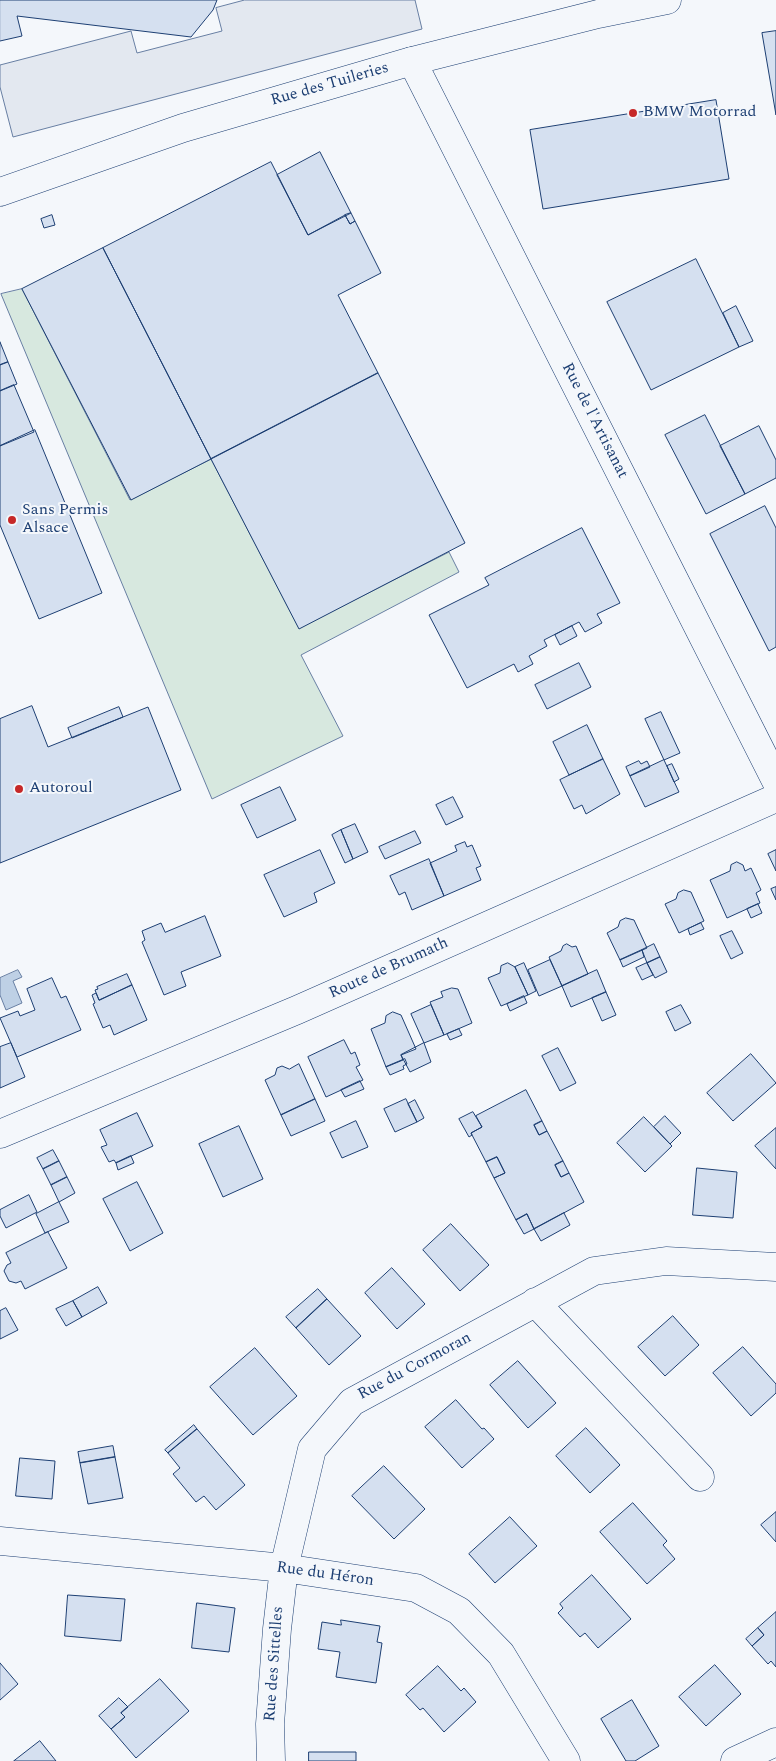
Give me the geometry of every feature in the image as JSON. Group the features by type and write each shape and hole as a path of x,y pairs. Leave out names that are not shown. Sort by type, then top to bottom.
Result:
{"street":[{"name":"Rue des Tuileries","path":"0,192 183,128 412,61 598,14 667,0"},
{"name":"Rue de l'Artisanat","path":"412,61 776,781"},
{"name":"Route de Brumath","path":"0,1134 297,1010 776,798"},
{"name":"Rue du Cormoran","path":"284,1568 312,1449 352,1402 594,1271 666,1261 776,1268"},
{"path":"536,1302 700,1478"},
{"name":"Rue du Héron","path":"0,1541 284,1568 416,1588 459,1611 501,1654 566,1761"},
{"name":"Rue des Sittelles","path":"271,1761 270,1715 276,1629 284,1568"},
{"path":"734,1761 776,1742"}],"shaded area":[{"path":"245,0 415,0 422,29 13,137 0,87 0,65 131,31 137,53 222,31 216,8"},
{"path":"22,289 130,500 211,459 299,628 449,552 459,572 301,655 343,736 212,799 1,294"}],"water":[{"path":"18,970 22,977 13,981 22,1003 6,1010 0,995 0,978"}],"building":[{"path":"0,0 217,0 213,10 191,37 17,16 22,36 0,41"},
{"path":"776,31 776,115 762,33"},
{"path":"716,100 729,179 543,209 530,130"},
{"path":"320,152 351,213 308,235 277,175"},
{"path":"271,162 308,235 345,215 350,224 355,221 381,273 338,295 378,373 211,459 103,248"},
{"path":"351,213 355,221 350,224 345,215"},
{"path":"52,215 55,225 44,228 41,219"},
{"path":"103,248 211,459 131,500 22,289"},
{"path":"696,259 739,347 651,390 607,302"},
{"path":"736,306 753,341 739,347 723,313"},
{"path":"0,342 8,362 0,365"},
{"path":"8,362 17,384 0,391 0,365"},
{"path":"378,373 465,543 299,629 211,459"},
{"path":"14,385 34,432 0,446 0,391"},
{"path":"705,415 745,494 706,514 665,435"},
{"path":"759,426 776,460 776,478 745,494 720,446"},
{"path":"35,430 102,593 39,619 0,525 0,446"},
{"path":"765,506 776,528 776,647 769,651 710,534"},
{"path":"582,528 620,603 597,614 602,623 585,632 579,622 544,640 547,646 529,656 533,664 518,672 514,664 467,688 429,615 489,585 485,578"},
{"path":"572,626 577,636 560,645 555,635"},
{"path":"579,663 591,687 547,709 535,685"},
{"path":"32,706 48,747 148,707 181,790 0,863 0,719"},
{"path":"119,707 123,717 72,738 68,728"},
{"path":"661,712 680,753 664,760 645,719"},
{"path":"587,725 603,759 569,775 553,742"},
{"path":"603,759 620,794 586,814 582,805 574,809 560,780"},
{"path":"664,760 679,792 645,807 630,776"},
{"path":"639,761 641,764 647,761 650,767 630,776 626,767"},
{"path":"672,764 679,779 674,782 667,766"},
{"path":"280,787 296,820 257,838 241,805"},
{"path":"453,797 463,817 446,825 436,805"},
{"path":"355,824 368,852 353,859 341,830"},
{"path":"341,830 353,859 345,863 332,835"},
{"path":"415,831 421,843 385,859 379,847"},
{"path":"465,842 467,847 472,845 481,866 476,868 481,880 444,896 430,863 457,851 455,846"},
{"path":"320,850 335,883 314,893 317,902 284,917 264,875"},
{"path":"776,850 776,871 768,854"},
{"path":"429,859 444,896 412,910 405,892 399,895 390,876"},
{"path":"737,862 743,865 745,871 751,868 761,890 756,893 760,903 727,918 710,880 730,871 731,865"},
{"path":"776,887 776,900 771,889"},
{"path":"684,890 691,892 704,921 679,933 665,904 676,899 678,893"},
{"path":"758,904 762,913 751,918 747,909"},
{"path":"205,916 221,956 181,972 186,986 164,995 142,942 145,940 142,931 161,923 165,932"},
{"path":"626,918 634,920 647,948 620,960 607,933 618,927 620,921"},
{"path":"701,923 704,929 690,935 688,929"},
{"path":"732,931 743,953 731,959 720,936"},
{"path":"567,944 572,947 576,946 588,974 562,986 549,957 561,951 563,946"},
{"path":"654,944 660,957 647,963 642,950"},
{"path":"642,950 644,957 623,967 620,960"},
{"path":"660,957 667,972 655,978 647,963"},
{"path":"550,960 562,986 539,996 528,970"},
{"path":"508,963 515,967 528,995 501,1006 488,978 500,973 501,966"},
{"path":"524,963 536,991 528,995 515,967"},
{"path":"647,963 653,975 642,980 636,968"},
{"path":"597,970 606,992 571,1007 562,986"},
{"path":"127,974 132,985 99,1000 95,990 98,989 97,987"},
{"path":"52,978 61,998 66,996 81,1030 17,1057 0,1018 18,1011 20,1016 35,1010 27,989"},
{"path":"132,985 147,1020 114,1035 110,1025 103,1028 93,1004 95,1003 92,995 96,993 99,1000"},
{"path":"452,988 458,989 472,1023 444,1035 430,1002 443,997 441,992"},
{"path":"606,992 616,1015 602,1021 592,998"},
{"path":"524,996 527,1003 510,1011 507,1004"},
{"path":"431,1005 444,1035 424,1043 411,1014"},
{"path":"681,1005 691,1023 675,1031 666,1012"},
{"path":"393,1012 401,1015 416,1049 401,1055 403,1060 386,1067 371,1029 385,1023 386,1016"},
{"path":"459,1029 462,1035 450,1040 447,1034"},
{"path":"344,1040 351,1054 355,1052 360,1065 356,1067 363,1080 326,1097 308,1057"},
{"path":"11,1043 25,1077 0,1088 0,1047"},
{"path":"424,1043 431,1062 410,1072 401,1055"},
{"path":"558,1048 576,1083 560,1091 542,1056"},
{"path":"751,1054 776,1083 733,1121 707,1093"},
{"path":"405,1059 407,1064 403,1066 404,1069 390,1075 386,1067"},
{"path":"299,1064 315,1099 281,1115 265,1080 275,1075 277,1068 282,1066 289,1069"},
{"path":"360,1081 364,1089 345,1097 341,1090"},
{"path":"526,1090 542,1121 534,1125 539,1135 547,1131 563,1161 555,1165 561,1177 569,1173 584,1202 534,1229 527,1214 516,1220 494,1178 505,1173 497,1157 486,1162 471,1133 482,1127 476,1116"},
{"path":"315,1099 325,1121 291,1136 281,1115"},
{"path":"406,1099 417,1122 395,1132 384,1109"},
{"path":"415,1100 424,1118 417,1122 408,1104"},
{"path":"473,1112 482,1127 471,1133 472,1135 469,1137 459,1119"},
{"path":"137,1113 153,1146 116,1163 114,1160 109,1162 101,1147 107,1145 100,1130"},
{"path":"665,1116 681,1133 670,1144 654,1127"},
{"path":"644,1117 672,1146 645,1172 617,1143"},
{"path":"356,1121 368,1147 342,1158 330,1133"},
{"path":"542,1121 547,1131 539,1135 534,1125"},
{"path":"239,1126 263,1179 223,1197 199,1144"},
{"path":"776,1128 776,1169 755,1146"},
{"path":"53,1150 59,1161 43,1169 37,1158"},
{"path":"131,1156 134,1163 118,1170 116,1163"},
{"path":"497,1157 505,1173 494,1178 486,1162"},
{"path":"59,1161 67,1177 51,1185 43,1169"},
{"path":"563,1161 569,1173 561,1177 555,1165"},
{"path":"697,1168 737,1172 733,1218 693,1215"},
{"path":"67,1177 75,1193 59,1202 51,1185"},
{"path":"137,1182 163,1233 130,1251 103,1199"},
{"path":"29,1195 37,1212 6,1228 0,1216 0,1210"},
{"path":"59,1202 69,1222 45,1233 36,1214"},
{"path":"564,1213 570,1225 541,1241 534,1229"},
{"path":"527,1214 534,1229 524,1234 516,1220"},
{"path":"451,1224 489,1265 460,1291 423,1250"},
{"path":"48,1232 67,1268 25,1289 21,1281 16,1283 9,1281 4,1271 7,1265 11,1263 6,1253"},
{"path":"392,1268 425,1304 397,1329 365,1293"},
{"path":"98,1287 107,1303 82,1317 73,1301"},
{"path":"318,1289 327,1299 296,1328 286,1317"},
{"path":"327,1299 361,1336 329,1365 296,1328"},
{"path":"73,1301 82,1317 66,1326 56,1309"},
{"path":"6,1308 18,1330 0,1339 0,1311"},
{"path":"673,1316 699,1345 665,1376 638,1347"},
{"path":"743,1347 776,1384 776,1393 751,1416 713,1373"},
{"path":"255,1348 297,1396 253,1435 210,1387"},
{"path":"518,1361 556,1403 528,1428 490,1385"},
{"path":"456,1400 482,1429 484,1428 494,1439 462,1468 425,1427"},
{"path":"194,1425 197,1429 168,1453 165,1450"},
{"path":"586,1428 620,1465 590,1493 556,1456"},
{"path":"197,1429 245,1485 216,1510 204,1496 196,1502 173,1474 180,1468 168,1453"},
{"path":"113,1446 115,1457 80,1463 78,1452"},
{"path":"115,1457 123,1498 88,1504 80,1463"},
{"path":"20,1458 55,1461 52,1499 16,1496"},
{"path":"384,1466 425,1509 394,1539 352,1496"},
{"path":"633,1503 667,1541 663,1545 675,1559 647,1584 600,1532"},
{"path":"776,1512 776,1542 761,1525"},
{"path":"510,1517 537,1546 495,1583 469,1554"},
{"path":"592,1575 631,1619 598,1648 585,1633 580,1637 558,1613 563,1608 560,1604"},
{"path":"68,1595 125,1599 121,1641 65,1636"},
{"path":"197,1603 235,1608 229,1652 192,1648"},
{"path":"776,1612 776,1667 771,1661 768,1664 752,1646 764,1635 758,1628"},
{"path":"341,1620 380,1626 377,1642 382,1643 376,1683 336,1677 340,1652 318,1649 322,1622 341,1625"},
{"path":"758,1628 764,1635 752,1646 746,1639"},
{"path":"0,1663 18,1684 0,1700"},
{"path":"715,1665 741,1694 706,1726 679,1697"},
{"path":"438,1666 461,1691 464,1688 476,1702 444,1732 423,1708 420,1710 406,1695"},
{"path":"160,1679 189,1711 136,1758 111,1729 125,1717 121,1713"},
{"path":"119,1698 128,1707 121,1713 125,1717 111,1729 99,1716"},
{"path":"632,1700 659,1746 635,1761 626,1761 601,1719"},
{"path":"40,1741 56,1761 14,1761"},
{"path":"309,1752 356,1752 356,1761 309,1761"}],"place":[{"name":"BMW Motorrad","path":"633,113"},
{"name":"Sans Permis Alsace","path":"12,520"},
{"name":"Autoroul","path":"19,789"}]}
